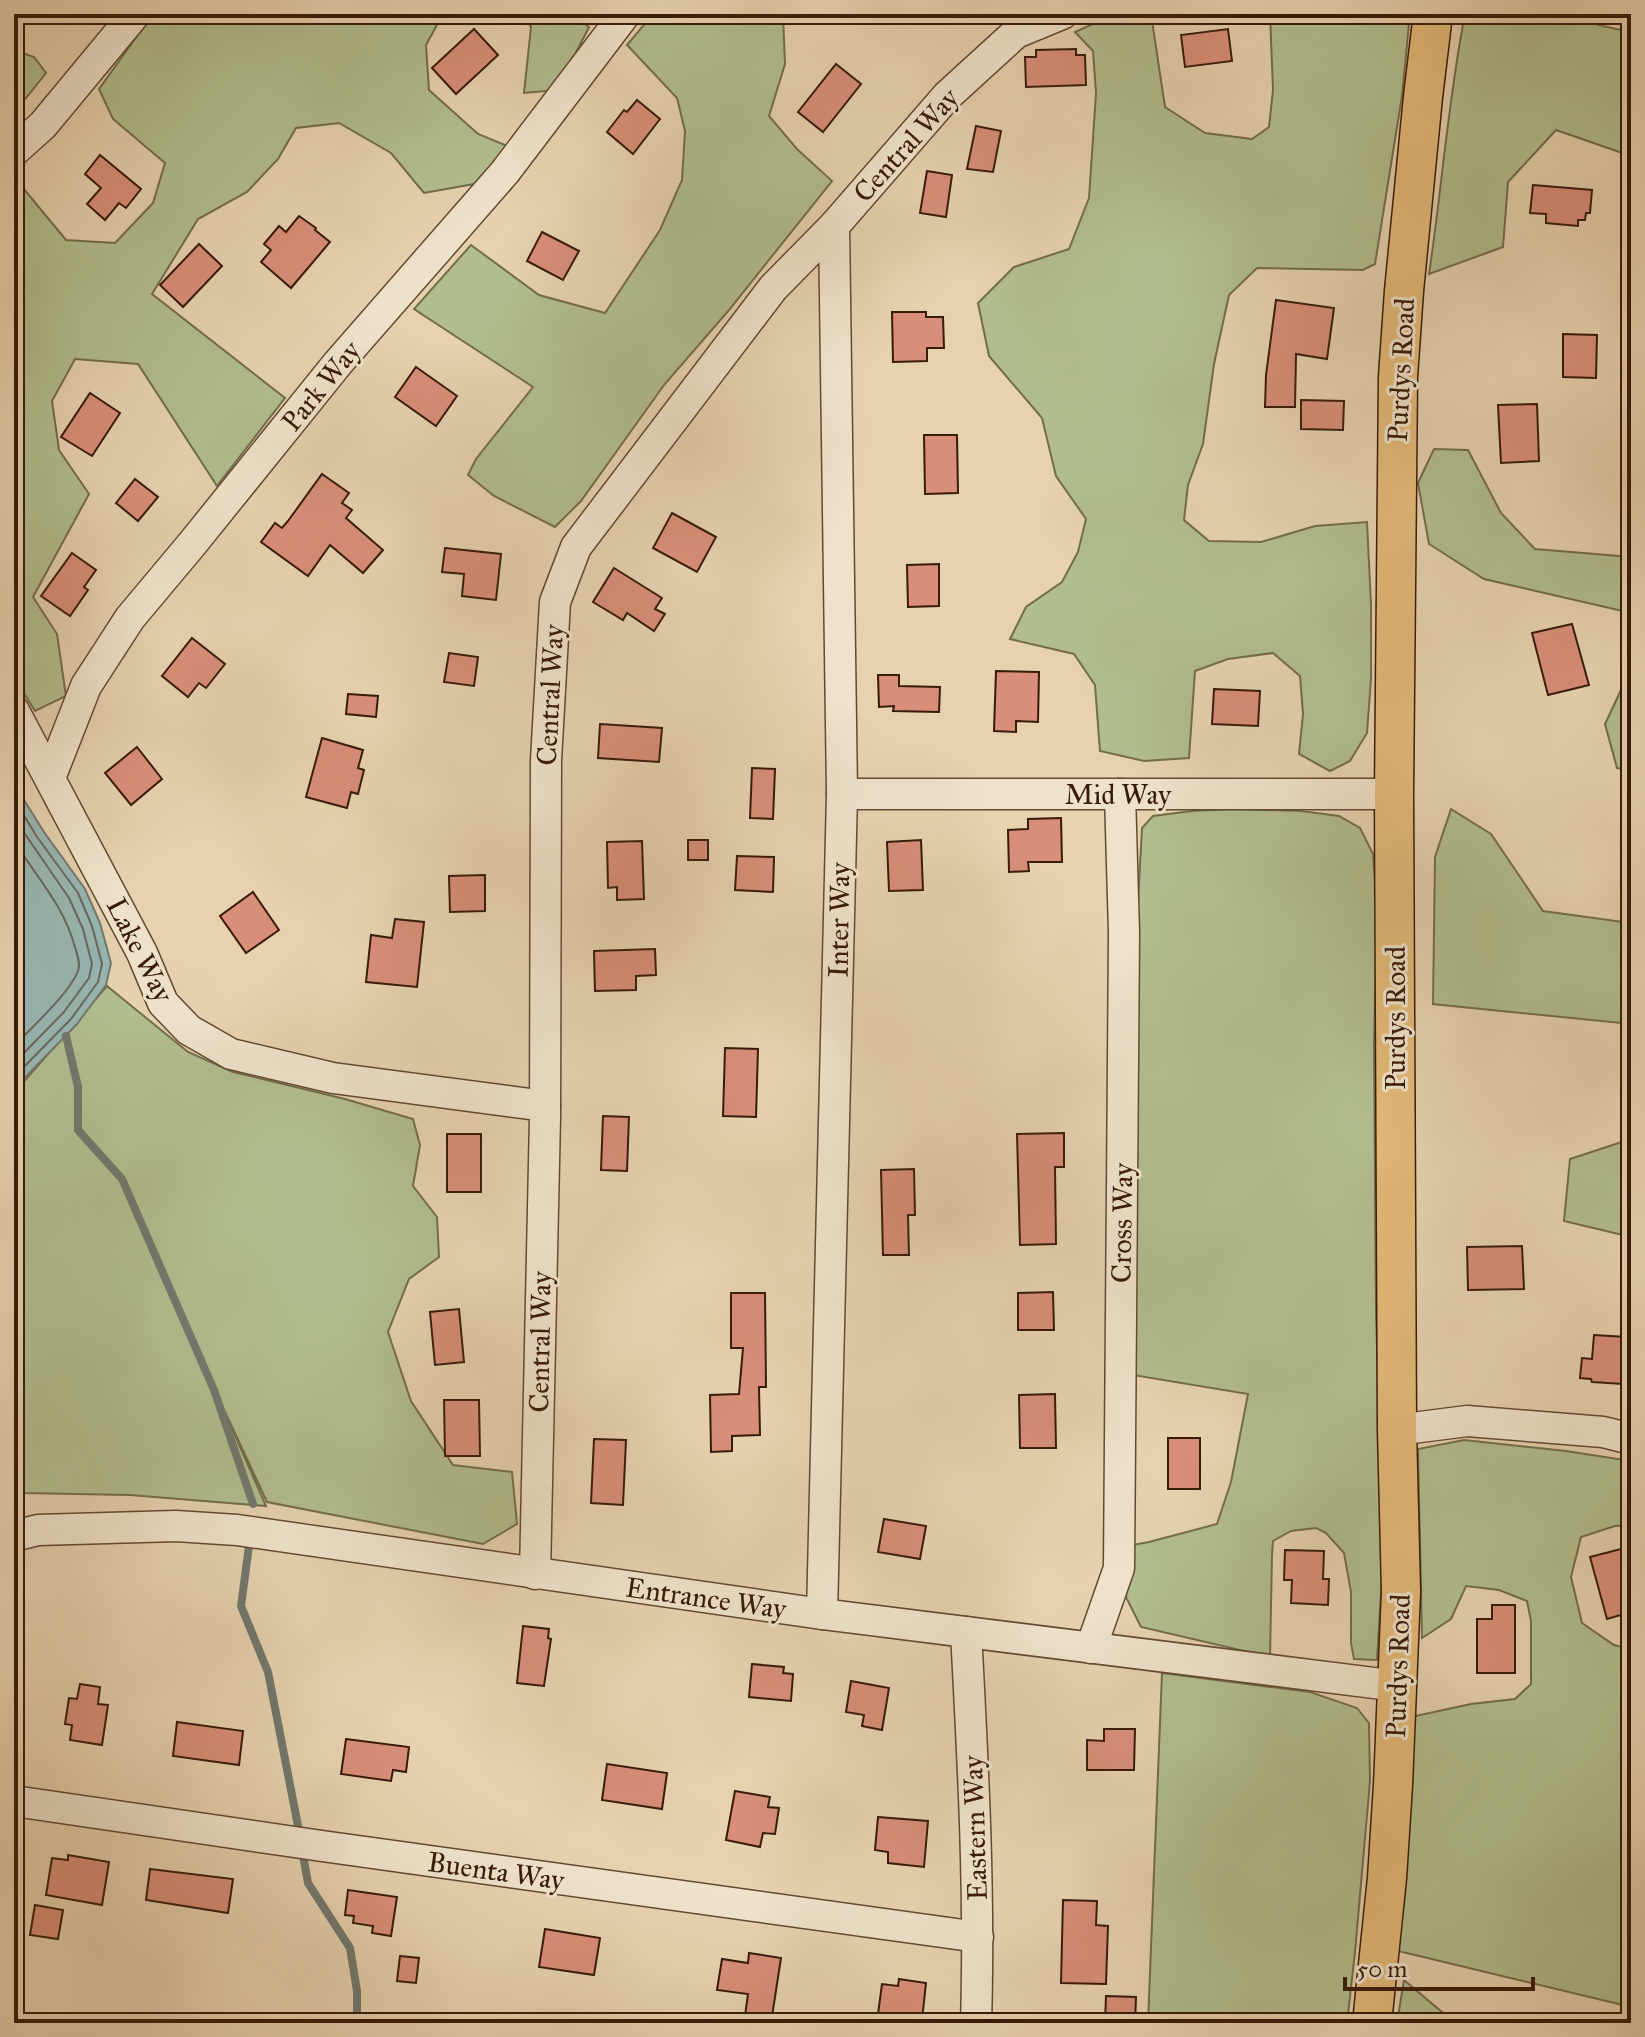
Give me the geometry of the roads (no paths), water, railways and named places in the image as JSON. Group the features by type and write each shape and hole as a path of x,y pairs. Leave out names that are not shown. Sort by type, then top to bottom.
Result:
{"main road":[{"name":"Purdys Road","path":"1372,2023 1387,1878 1401,1592 1397,1430 1394,794 1398,377 1405,276 1433,14"}],"street":[{"path":"14,151 43,125 135,14"},
{"name":"Park Way","path":"50,778 86,686 130,618 338,363 505,172 625,14"},
{"name":"Central Way","path":"535,1574 545,1106 546,760 555,602 576,547 773,288 834,226 947,96 1016,33 1062,14"},
{"name":"Inter Way","path":"822,1614 842,794 834,226"},
{"name":"Lake Way","path":"14,711 142,953 163,1003 189,1030 231,1054 333,1078 545,1106"},
{"name":"Mid Way","path":"842,794 1394,794"},
{"name":"Cross Way","path":"1091,1648 1119,1568 1124,933 1120,794"},
{"path":"1397,1430 1467,1421 1603,1432 1631,1439"},
{"name":"Entrance Way","path":"14,1536 38,1530 176,1526 237,1530 822,1614 1398,1686"},
{"name":"Eastern Way","path":"966,1632 976,1814 976,2023"},
{"name":"Buenta Way","path":"14,1801 978,1937"}],"water":[{"path":"14,784 85,889 100,923 111,963 106,985 77,1024 14,1089"}],"waterway":[{"path":"66,1036 78,1087 78,1130 122,1179 214,1390 253,1504"},
{"path":"249,1546 241,1606 268,1672 300,1836"},
{"path":"302,1850 308,1883 350,1948 357,1991 357,2023"}]}
